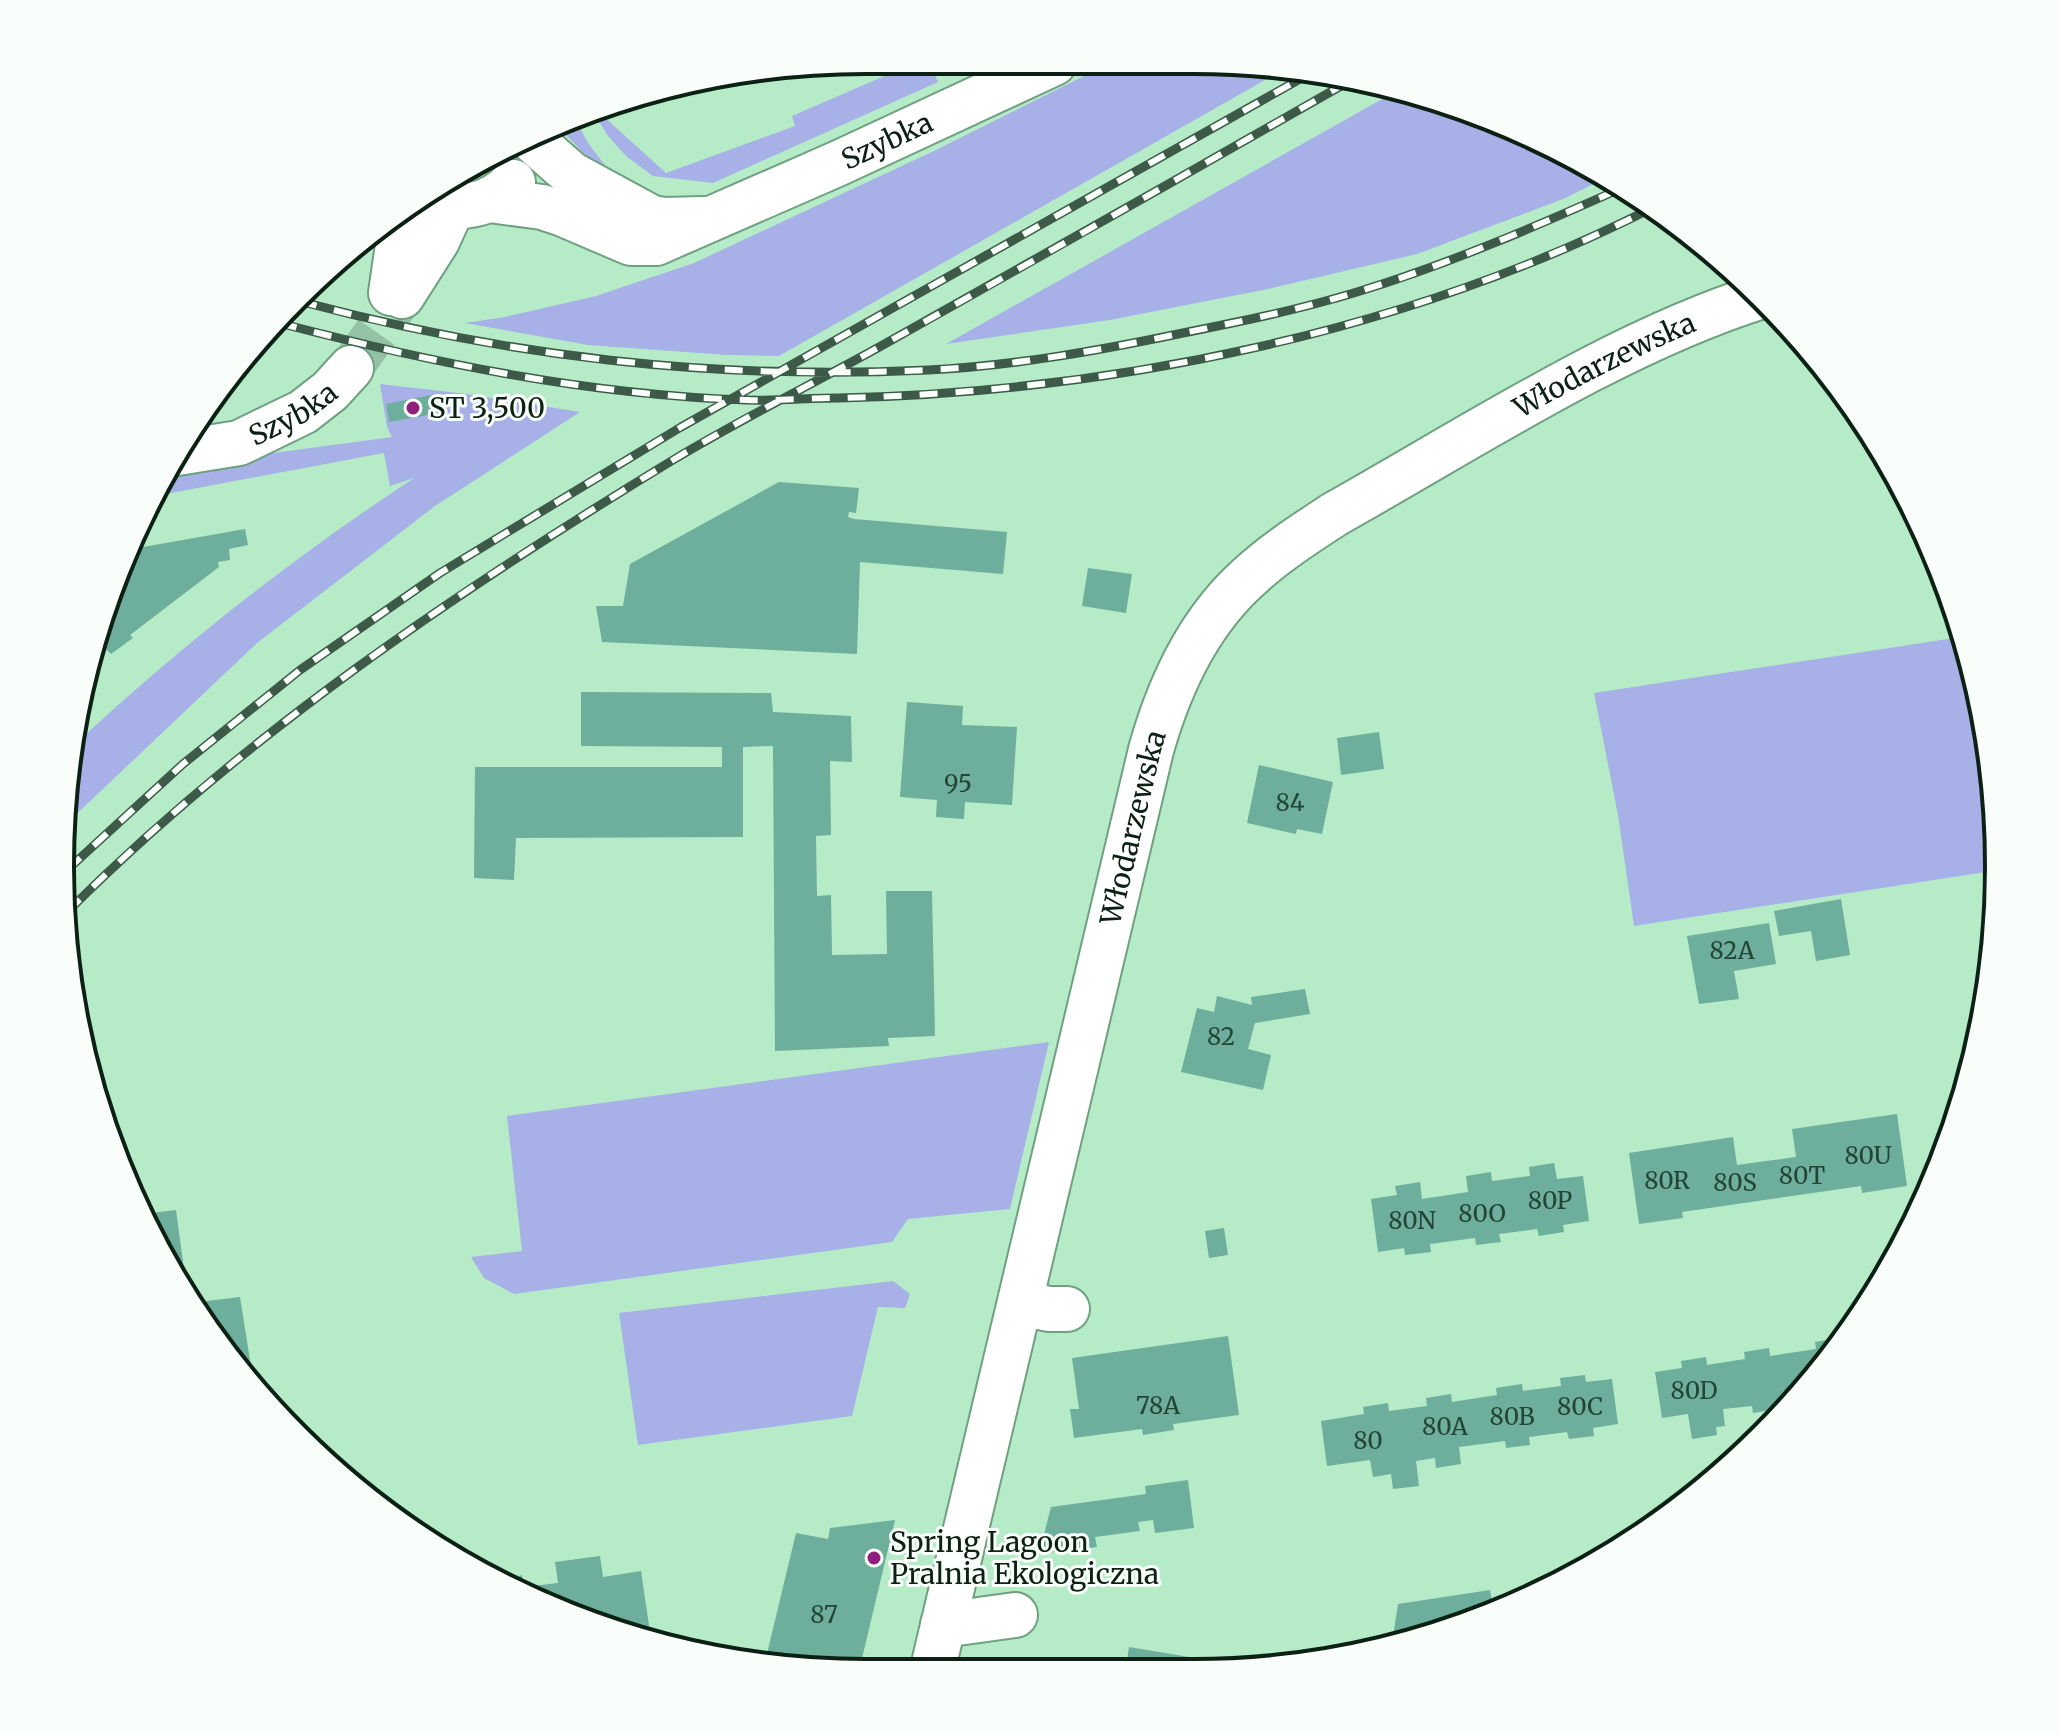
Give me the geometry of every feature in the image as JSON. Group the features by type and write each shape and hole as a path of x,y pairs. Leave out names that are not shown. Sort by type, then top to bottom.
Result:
{"street":[{"name":"Szybka","path":"446,203 542,207 631,243 656,243 1030,74"},
{"name":"Szybka","path":"539,145 571,174 652,218 690,220 720,216"},
{"path":"397,294 437,241 446,203 506,190 518,176 528,151"},
{"name":"Włodarzewska","path":"935,1659 1151,750 1160,718 1181,669 1209,622 1248,578 1335,514 1615,358 1748,301"},
{"name":"Szybka","path":"192,451 239,443 303,412 330,391 351,368"},
{"path":"1020,1303 1067,1309"},
{"path":"943,1625 1015,1615"}],"shaded area":[{"path":"889,74 935,74 938,82 713,183 653,176 627,157 599,121 606,118 666,173 795,126 792,116"},
{"path":"1088,74 1192,74 1268,78 779,356 588,345 465,323 596,296 694,263 936,150"},
{"path":"1385,98 1496,134 1595,184 1563,199 1417,254 1268,289 1110,320 946,344"},
{"path":"580,128 613,176 588,158 565,133"},
{"path":"380,384 580,412 435,506 257,643 76,814 85,735 236,606 414,478 390,486 384,453 168,494 177,476 235,465 266,454 392,437 387,427"},
{"path":"1951,639 1970,712 1978,763 1985,872 1634,926 1618,815 1594,693"},
{"path":"1049,1042 1010,1209 908,1219 892,1242 514,1294 484,1278 471,1257 522,1251 507,1116"},
{"path":"893,1281 910,1294 905,1308 878,1307 852,1416 638,1445 619,1313"}],"building":[{"name":"ST 3,500","path":"436,394 440,413 389,422 386,404"},
{"path":"779,482 859,488 856,513 849,512 848,517 854,519 1007,532 1003,574 860,562 857,654 602,642 596,606 623,606 630,564"},
{"path":"245,529 248,545 229,549 230,560 218,562 219,567 130,635 133,638 111,654 104,650 141,547"},
{"path":"1088,568 1132,574 1126,613 1082,606"},
{"path":"581,692 771,693 773,712 851,716 852,762 830,761 831,835 816,836 817,896 831,895 832,955 887,954 886,891 932,891 935,1036 888,1038 889,1046 775,1051 773,746 743,747 743,837 516,838 514,880 474,878 475,767 722,767 722,747 581,746"},
{"path":"907,702 963,706 962,725 1017,727 1012,805 965,802 964,819 936,817 937,800 900,797"},
{"path":"1379,732 1384,769 1341,775 1337,738"},
{"path":"1259,765 1333,782 1322,834 1297,829 1296,834 1247,823"},
{"path":"1841,899 1850,955 1816,961 1811,931 1779,936 1774,911"},
{"path":"1769,923 1776,964 1734,971 1739,999 1699,1004 1687,936"},
{"path":"1305,989 1310,1014 1255,1023 1248,1049 1271,1055 1263,1090 1181,1072 1197,1008 1214,1012 1217,996 1252,1005 1251,997"},
{"path":"1897,1114 1907,1186 1862,1193 1861,1186 1682,1212 1683,1218 1639,1224 1629,1153 1733,1137 1737,1165 1796,1157 1792,1129"},
{"path":"1554,1163 1557,1179 1583,1176 1589,1221 1563,1225 1564,1232 1539,1236 1537,1229 1499,1234 1501,1242 1476,1245 1475,1238 1430,1244 1431,1252 1405,1255 1404,1248 1378,1252 1371,1199 1397,1195 1395,1186 1420,1182 1422,1199 1468,1192 1466,1176 1491,1172 1492,1181 1530,1176 1529,1167"},
{"path":"176,1210 184,1269 180,1263 154,1213"},
{"path":"1224,1228 1228,1255 1209,1258 1205,1231"},
{"path":"240,1297 251,1364 238,1349 204,1301"},
{"path":"1228,1336 1239,1415 1173,1424 1174,1430 1143,1435 1142,1429 1074,1438 1070,1409 1079,1409 1072,1358"},
{"path":"1827,1340 1768,1411 1753,1413 1752,1406 1723,1409 1725,1426 1716,1427 1717,1435 1692,1439 1688,1414 1662,1418 1655,1372 1682,1368 1681,1361 1706,1357 1707,1365 1745,1359 1744,1352 1769,1348 1770,1356 1816,1349 1815,1342"},
{"path":"1585,1375 1586,1382 1612,1379 1618,1424 1593,1428 1594,1436 1569,1439 1567,1432 1529,1437 1530,1445 1506,1448 1505,1441 1459,1447 1461,1464 1436,1468 1435,1458 1416,1461 1419,1486 1393,1489 1391,1474 1373,1477 1370,1460 1327,1466 1321,1421 1364,1414 1363,1407 1388,1403 1389,1411 1427,1406 1426,1398 1451,1394 1452,1402 1497,1395 1496,1388 1522,1384 1523,1391 1561,1386 1560,1378"},
{"path":"1188,1480 1194,1528 1155,1533 1153,1520 1138,1522 1140,1531 1095,1537 1097,1547 1039,1554 1051,1507 1146,1494 1145,1486"},
{"path":"895,1520 862,1659 767,1652 796,1533 828,1539 830,1528"},
{"path":"600,1556 603,1577 641,1571 649,1628 563,1599 535,1586 558,1583 555,1562"},
{"path":"1490,1590 1492,1601 1394,1633 1398,1604"},
{"path":"1129,1647 1199,1659 1192,1659 1127,1659"}],"tunnel":[{"path":"351,368 402,296"}],"railway":[{"path":"74,864 183,764 300,670 440,573 681,427 1296,81"},
{"path":"75,904 136,846 281,725 356,668 512,561 700,444 890,341 1338,88"},
{"path":"309,303 455,337 610,360 767,371 959,368 1116,346 1335,298 1459,257 1610,193"},
{"path":"288,325 453,364 628,391 759,400 943,393 1048,383 1153,368 1257,347 1361,321 1462,289 1560,251 1640,213"}],"place":[{"name":"ST 3,500","path":"413,408"},
{"name":"Spring Lagoon Pralnia Ekologiczna","path":"874,1558"}]}
